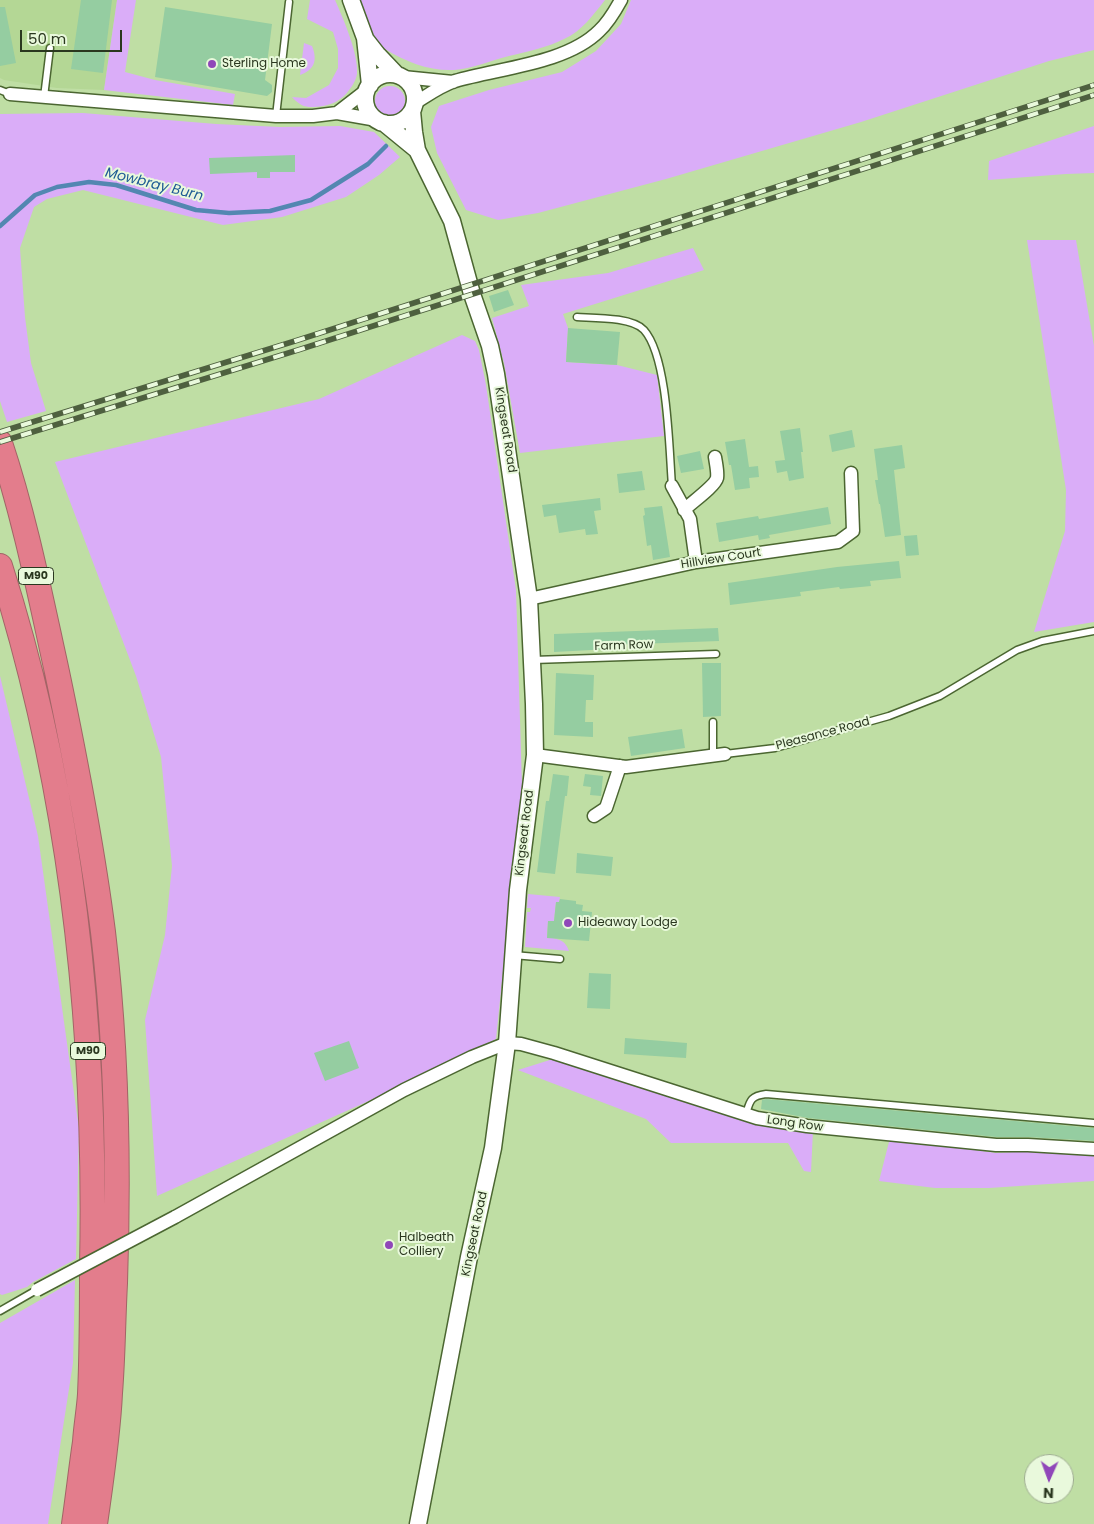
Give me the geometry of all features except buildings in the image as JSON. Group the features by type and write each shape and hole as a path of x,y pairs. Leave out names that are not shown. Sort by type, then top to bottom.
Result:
{"highway":[{"name":"M90","path":"0,443 4,475 36,573 88,830 103,932 110,1010 116,1113 118,1200 110,1395 95,1524"},
{"name":"M90","path":"2,574 31,677 52,771 68,860 86,1017 92,1113 94,1203 90,1386 74,1524"}],"street":[{"name":"Kingseat Road","path":"351,0 365,38 369,87 365,99 366,106 370,114 417,150"},
{"path":"5,92 44,97 276,116 313,116 337,113 393,124 401,121 414,107 435,90 453,82 556,56 573,48 598,32 610,18 620,0"},
{"name":"Kingseat Road","path":"365,38 377,54 413,88 414,132 417,150 452,221 472,294 490,346 499,392 529,599 532,660 535,755 518,890 507,1043 494,1148 470,1257 418,1524"},
{"path":"337,113 382,75 453,82"},
{"path":"684,510 698,496 714,486 717,478 715,457"},
{"name":"Hillview Court","path":"529,599 696,562 838,542 853,531 851,473"},
{"path":"672,486 690,519 696,562"},
{"name":"Pleasance Road","path":"535,755 626,767 719,755"},
{"path":"594,816 606,808 620,766"},
{"path":"35,1291 175,1217 404,1090 472,1057 507,1043"},
{"name":"Long Row","path":"507,1043 521,1044 554,1053 757,1118 857,1132 996,1145 1028,1144 1094,1149"}],"lane":[{"path":"276,116 288,2"},
{"path":"44,97 50,48"},
{"path":"578,317 622,320 643,329 657,354 662,376 667,419 672,486"},
{"name":"Pleasance Road","path":"719,755 775,748 889,716 940,696 1017,650 1042,641 1094,631"},
{"name":"Farm Row","path":"532,660 716,654"},
{"path":"713,722 719,755"},
{"path":"512,955 560,959"},
{"path":"746,1114 750,1100 757,1095 766,1094 1094,1123"},
{"path":"0,1312 35,1291"}],"shaded area":[{"path":"0,0 117,0 104,90 57,88 0,78"},
{"path":"117,0 136,0 125,72 155,80 235,94 233,105 104,90"},
{"path":"310,0 335,0 350,37 357,66 356,79 343,96 330,104 313,107 302,105 292,97 306,98 329,85 338,68 338,49 333,32 307,19"},
{"path":"358,0 605,0 582,27 558,42 474,66 445,70 409,62 385,49 383,50 372,33"},
{"path":"631,0 1094,0 1094,50 1049,61 861,122 666,179 538,213 498,220 466,210 437,153 431,127 439,106 489,90 562,72 596,51 621,24"},
{"path":"304,43 312,46 315,60 312,68 300,75"},
{"path":"390,86 401,90 405,101 401,112 390,116 379,112 375,101 379,90"},
{"path":"83,113 216,124 280,127 340,126 374,132 400,157 379,175 346,197 282,217 223,225 83,190 47,199 34,207 20,248 25,317 31,363 46,411 7,422 0,401 0,114"},
{"path":"1094,126 1094,173 988,180 989,161"},
{"path":"1027,240 1076,240 1094,346 1094,622 1034,632 1065,531 1066,490"},
{"path":"693,248 704,270 563,314 568,328 566,362 617,365 657,375 664,436 520,453 504,363 492,318 529,306 521,285 608,273"},
{"path":"462,335 475,341 479,350 486,385 516,590 522,786 496,1039 411,1082 157,1196 145,1020 165,935 172,866 161,757 136,676 55,462 319,399"},
{"path":"0,676 38,836 79,1129 76,1259 27,1287 2,1295 0,1294"},
{"path":"528,894 560,897 559,902 556,902 554,921 548,921 547,937 563,942 569,951 525,947 527,912 530,912 531,908 527,908"},
{"path":"553,1059 813,1130 811,1172 804,1171 788,1143 671,1143 646,1119 518,1070"},
{"path":"890,1138 996,1153 1054,1150 1094,1152 1094,1181 989,1188 935,1188 879,1181"},
{"path":"75,1280 73,1363 48,1524 0,1524 0,1323"}],"waterway":[{"name":"Mowbray Burn","path":"0,226 35,195 57,187 89,182 116,185 196,210 229,213 270,211 311,200 368,164 386,146"}],"railway":[{"path":"0,432 295,341 1094,85"},
{"path":"0,442 298,350 1094,95"}],"place":[{"name":"Sterling Home","path":"212,64"},
{"name":"Hideaway Lodge","path":"568,923"},
{"name":"Halbeath Colliery","path":"389,1245"}]}
